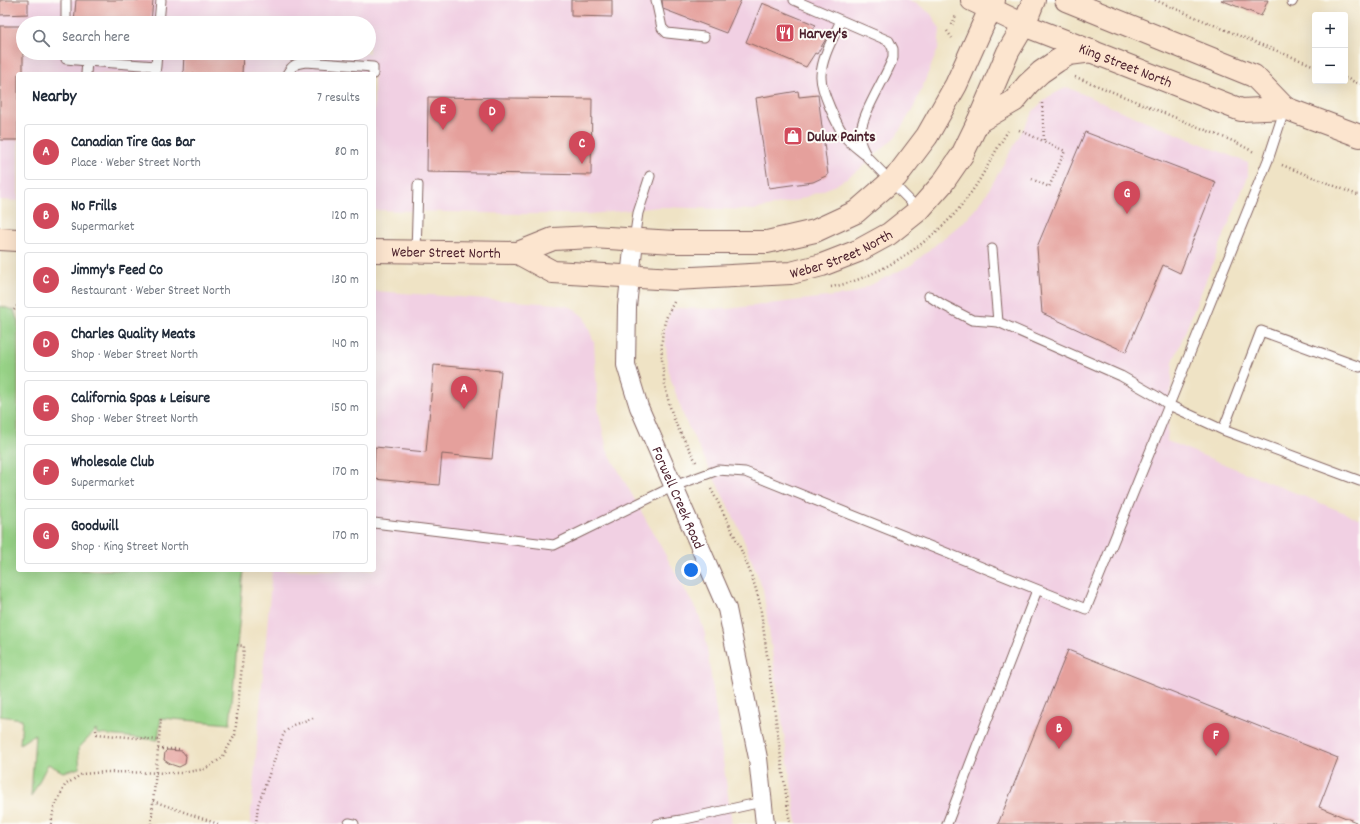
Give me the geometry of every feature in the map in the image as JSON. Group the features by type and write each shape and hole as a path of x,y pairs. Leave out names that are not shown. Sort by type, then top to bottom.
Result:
{"main road":[{"name":"Weber Street North","path":"518,253 553,272 674,279 791,273 822,265 858,251 889,234 918,210 942,184 962,155 1008,52 1024,25 1034,0"},
{"name":"King Street North","path":"1066,0 1254,76 1285,108"},
{"name":"Weber Street North","path":"376,252 518,253 553,239 592,237 674,242 767,242 814,231 856,212 896,177 927,136 956,85 985,3"},
{"name":"King Street North","path":"985,3 1024,25 1241,110 1285,108 1360,136"},
{"path":"978,122 1014,101 1028,84 1041,72 1057,61 1069,54 1092,51"},
{"path":"0,239 16,240"}],"street":[{"name":"Forwell Creek Road","path":"634,240 627,307 626,365 640,407 728,609 758,758 765,824"}],"lane":[{"path":"66,0 66,16"},
{"path":"160,16 161,0"},
{"path":"656,0 662,28 667,34 704,37"},
{"path":"794,0 889,41 894,50 890,66 864,117 860,140 867,157"},
{"path":"841,20 824,58 821,76 822,85 839,126 846,138 867,157 918,210"},
{"path":"76,60 156,70 157,60"},
{"path":"86,72 87,61"},
{"path":"288,72 291,67 298,63 306,62 373,71"},
{"path":"376,523 554,544 674,486 718,470 745,472 1086,609 1268,160 1285,108"},
{"path":"634,240 638,213 650,176"},
{"path":"416,252 418,185"},
{"path":"992,249 998,322"},
{"path":"929,296 943,306 972,320 998,322 1121,376 1169,405 1223,430 1360,481"},
{"path":"1223,430 1261,331 1360,367"},
{"path":"947,824 1037,590"},
{"path":"658,824 701,820 762,802"},
{"path":"349,824 354,824"}],"path":[{"path":"1155,0 1312,65"},
{"path":"947,31 952,38"},
{"path":"1070,76 1082,78 1235,142 1268,160 1360,196"},
{"path":"1348,79 1360,84"},
{"path":"1041,96 1044,141"},
{"path":"1019,130 1065,151 1049,186 1032,179"},
{"path":"674,302 666,320 662,340 663,368 667,400 676,423 729,523 757,592 760,604 790,824"},
{"path":"51,824 54,808 65,785 82,774 106,772 181,773 204,769 222,758 235,735 244,646 237,645"},
{"path":"151,824 160,718"},
{"path":"256,824 258,805 284,733 293,725 313,718"},
{"path":"96,730 97,734 158,740"},
{"path":"158,749 180,749"},
{"path":"153,801 218,824"}],"shaded area":[{"path":"0,0 909,0 918,4 931,14 940,29 938,49 914,107 896,136 860,169 836,185 798,200 754,210 659,207 590,214 524,214 376,210 376,72 16,72 16,201 0,200"},
{"path":"1067,87 1109,106 1248,163 1248,176 1173,362 1167,441 1360,519 1360,824 797,824 763,589 739,528 685,420 669,374 664,330 671,310 678,308 727,309 852,294 911,265 968,218 986,195 1034,110 1048,97"},
{"path":"376,291 555,304 571,307 584,317 594,342 598,409 607,450 699,615 705,634 732,824 250,824 272,572 376,572"}],"green space":[{"path":"0,306 14,310 16,316 16,572 244,572 230,724 161,718 158,740 97,734 96,730 78,749 80,768 63,772 48,764 31,797 35,734 20,744 22,719 0,716"}],"building":[{"path":"0,0 28,0 28,14 0,15"},
{"path":"76,0 153,0 152,16 75,16"},
{"path":"571,0 612,0 612,17 571,16"},
{"path":"662,0 741,0 726,33 663,9"},
{"path":"1221,0 1268,0 1261,16"},
{"name":"Harvey's","path":"762,3 816,25 813,29 827,37 817,54 815,53 806,67 746,42"},
{"path":"0,26 16,26 16,60 23,60 23,72 16,72 16,140 0,140"},
{"path":"184,60 243,60 242,72 183,72"},
{"name":"Dulux Paints","path":"798,91 799,97 818,95 828,175 813,182 769,188 756,98"},
{"path":"428,97 592,99 591,175 427,172"},
{"path":"1085,132 1216,182 1180,273 1163,265 1126,352 1042,313 1037,247"},
{"path":"434,365 501,371 492,459 442,454 439,485 376,479 376,447 426,452"},
{"path":"1068,650 1338,758 1319,807 1356,822 1356,824 998,824"},
{"path":"167,750 182,751 186,756 185,764 179,767 164,760 165,752"}],"place":[{"name":"Harvey's","path":"785,33"},
{"name":"California Spas & Leisure","path":"443,130"},
{"name":"Charles Quality Meats","path":"492,132"},
{"name":"Dulux Paints","path":"793,136"},
{"name":"Jimmy's Feed Co","path":"582,164"},
{"name":"Goodwill","path":"1127,214"},
{"name":"Canadian Tire Gas Bar","path":"464,409"},
{"name":"No Frills","path":"1059,749"},
{"name":"Wholesale Club","path":"1216,756"}]}
